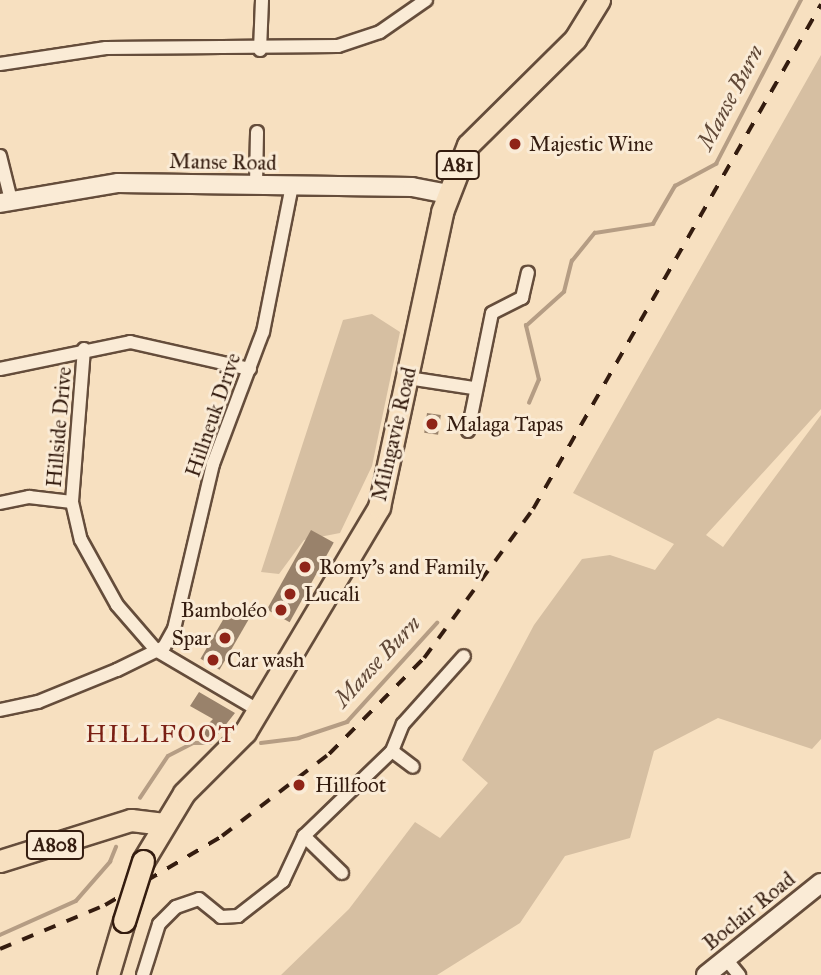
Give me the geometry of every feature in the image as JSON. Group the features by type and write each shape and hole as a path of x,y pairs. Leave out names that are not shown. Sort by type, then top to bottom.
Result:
{"main road":[{"name":"Milngavie Road","path":"108,975 145,855 162,824 184,793 236,744 379,507 447,194 479,130 560,56 599,0"},
{"name":"A808","path":"0,861 131,820 162,824"},
{"name":"A808","path":"109,828 128,834 145,855"}],"street":[{"path":"260,50 262,0"},
{"path":"0,64 106,48 260,50 338,46 390,27 426,0"},
{"path":"256,185 257,132"},
{"path":"0,156 6,202"},
{"name":"Manse Road","path":"6,202 88,184 412,187 447,194"},
{"name":"Hillneuk Drive","path":"156,650 164,646 179,615 213,464 263,332 292,186"},
{"path":"468,431 473,388 492,313 522,298 528,273"},
{"path":"0,369 84,349 145,343 250,369"},
{"name":"Hillside Drive","path":"84,349 72,502 81,540 99,577 156,650"},
{"path":"408,378 473,388"},
{"path":"0,503 29,497 72,502"},
{"path":"0,710 38,702 156,650 258,710"},
{"path":"143,975 159,924 176,907 199,899 221,917 238,916 283,881 304,836 392,751 403,724 464,656"},
{"path":"392,751 412,767"},
{"path":"304,836 342,873"},
{"name":"Boclair Road","path":"706,975 821,883"},
{"path":"726,959 739,975"}],"shaded area":[{"path":"821,55 821,409 706,535 723,547 821,415 821,739 812,749 718,718 654,751 630,838 565,856 520,923 437,975 281,975 349,909 415,822 440,838 488,783 462,760 534,625 582,559 610,555 655,570 674,544 573,493"},
{"path":"372,314 400,332 372,466 340,533 304,540 279,574 261,572 343,320"}],"building":[{"name":"Malaga Tapas","path":"427,413 441,415 438,435 424,433"},
{"path":"311,530 334,543 290,622 267,610"},
{"name":"Spar","path":"231,606 250,617 220,670 200,659"},
{"path":"199,692 235,713 212,742 201,731 213,719 190,706"}],"waterway":[{"name":"Manse Burn","path":"529,403 539,380 526,326 564,292 572,261 595,233 653,224 675,186 716,164 801,0"},
{"name":"Manse Burn","path":"261,743 299,738 347,722 437,623"},
{"name":"Manse Burn","path":"140,798 168,756 194,743 210,743"},
{"name":"Manse Burn","path":"0,935 76,901 110,862 116,847"}],"railway":[{"path":"0,949 105,905 222,836 329,754 424,658 533,509 821,4"}],"place":[{"name":"Majestic Wine","path":"515,144"},
{"name":"Malaga Tapas","path":"432,424"},
{"name":"Romy's and Family","path":"305,567"},
{"name":"Lucali","path":"290,594"},
{"name":"Bamboléo","path":"281,610"},
{"name":"Spar","path":"225,638"},
{"name":"Car wash","path":"213,660"},
{"name":"Hillfoot","path":"299,785"}],"district":[{"name":"HILLFOOT","path":"161,735"}]}
